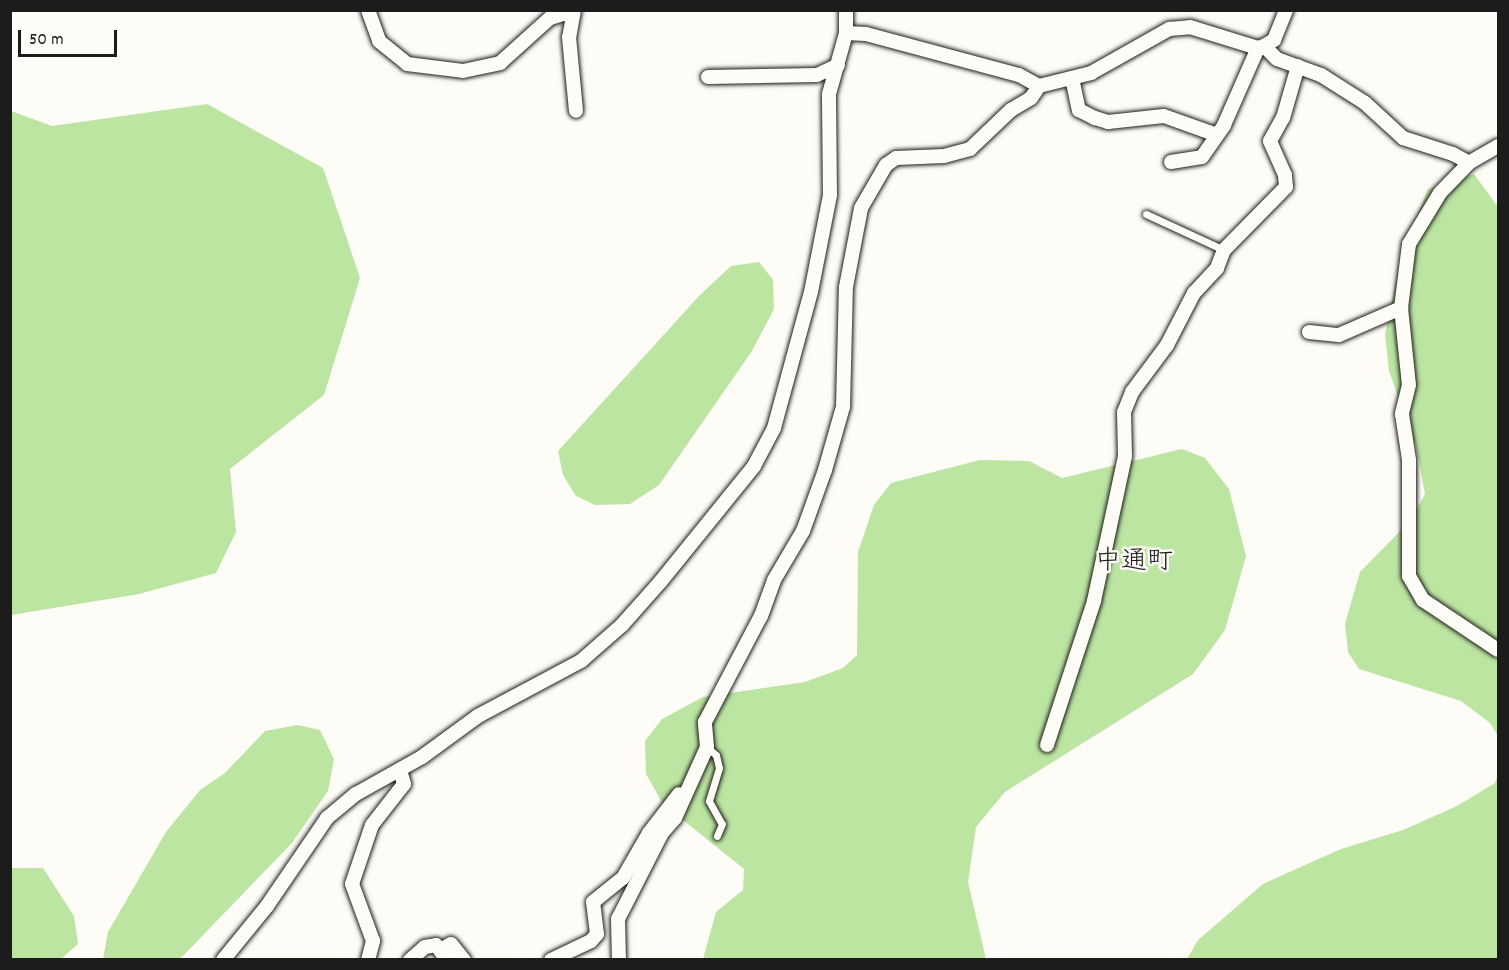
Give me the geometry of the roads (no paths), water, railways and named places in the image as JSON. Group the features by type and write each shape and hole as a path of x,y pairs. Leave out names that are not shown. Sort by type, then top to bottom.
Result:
{"street":[{"path":"368,10 379,41 407,64 463,70 500,63 550,18 573,11 569,37 576,111"},
{"path":"223,960 267,906 327,818 356,794 400,770 477,716 581,661 630,616 754,466 774,428 811,291 830,195 830,94 846,33 846,10"},
{"path":"1172,162 1202,157 1217,135 1261,47 1274,39 1286,10"},
{"path":"846,33 866,34 1019,75 1039,86 1091,73 1169,29 1190,27 1261,47 1277,59 1321,75 1365,103 1403,138 1453,154 1469,163"},
{"path":"708,77 817,75 838,65"},
{"path":"1047,745 1094,601 1125,456 1124,412 1132,392 1167,345 1194,293 1216,268 1224,250 1286,187 1285,175 1270,141 1283,118 1298,66"},
{"path":"1072,78 1079,110 1095,118 1108,123 1164,116 1217,135"},
{"path":"619,960 618,919 707,747 705,722 761,616 774,580 803,531 825,470 843,407 846,287 861,208 886,165 896,158 944,156 970,149 1011,110 1031,98 1039,86"},
{"path":"1498,146 1469,163 1440,192 1409,244 1401,308 1409,385 1402,414 1409,460 1409,576 1423,600 1498,650"},
{"path":"1309,332 1339,335 1401,308"},
{"path":"368,960 373,941 352,884 372,825 404,784 400,770"},
{"path":"551,960 591,941 597,934 593,902 623,878 649,833 690,783"},
{"path":"410,960 425,947 436,945 444,954 451,944 464,960"}],"lane":[{"path":"1146,214 1224,250"},
{"path":"707,747 716,754 719,768 709,801 722,824 717,836"}],"district":[{"name":"中通町","path":"1134,563"}]}
